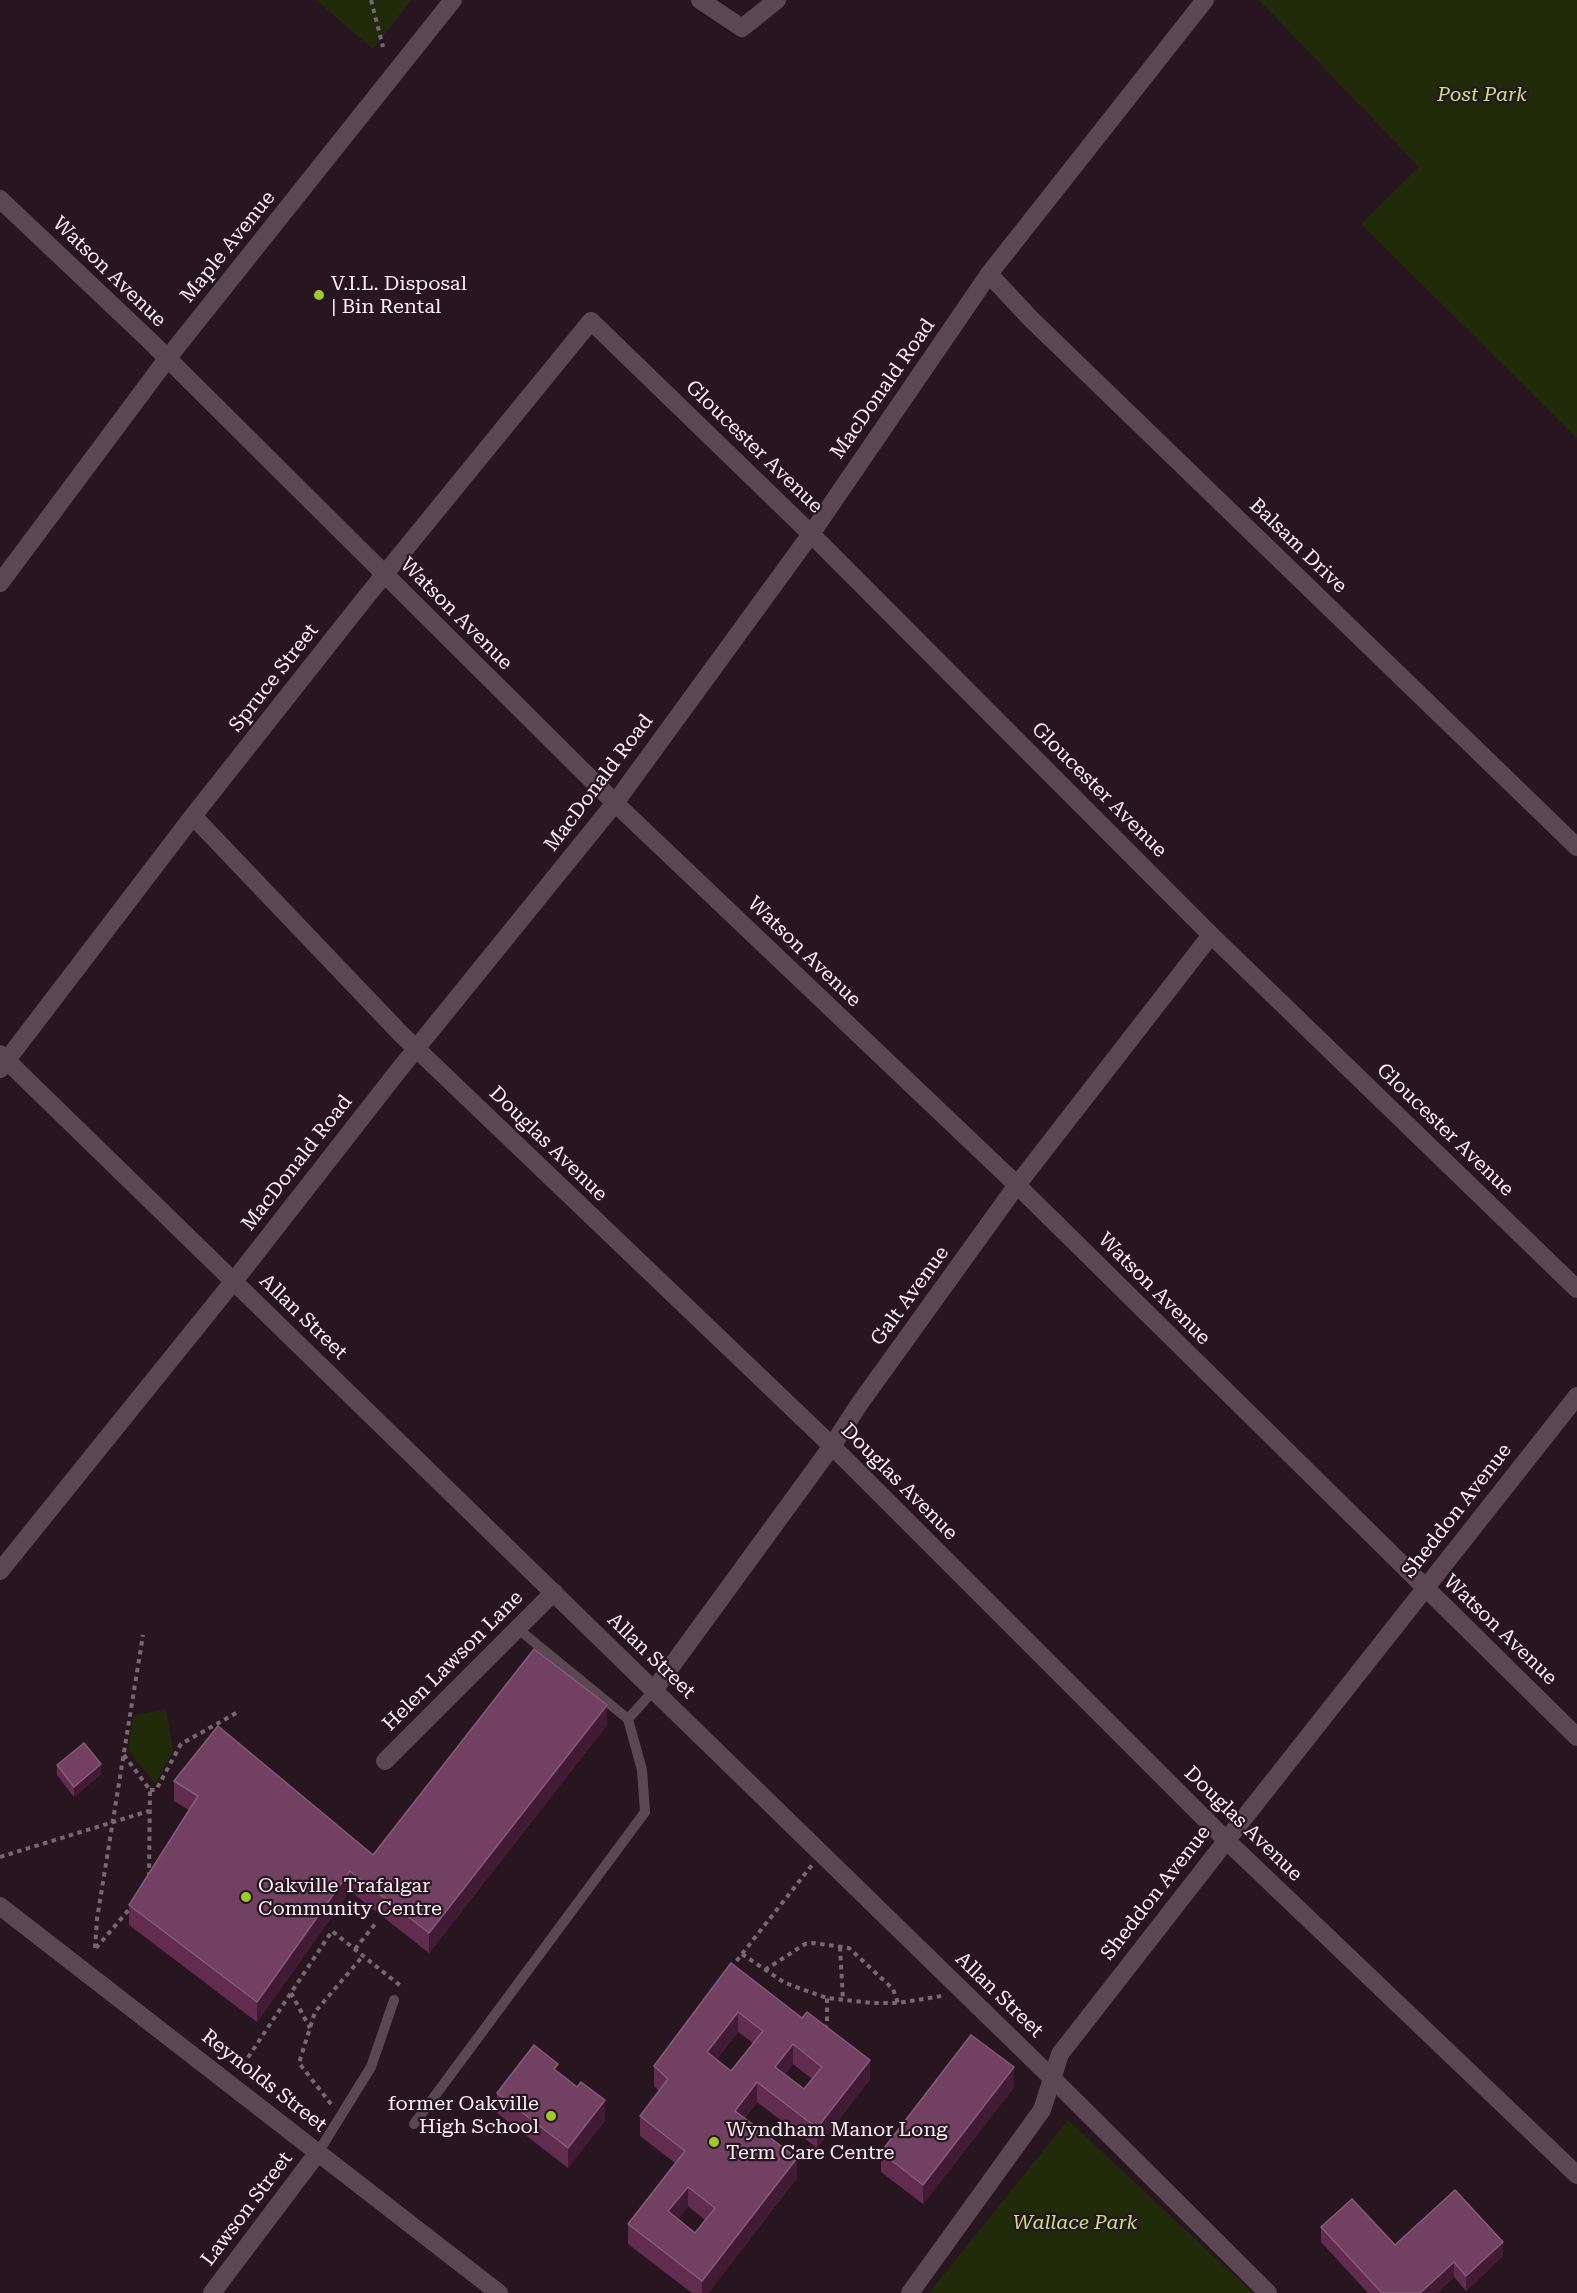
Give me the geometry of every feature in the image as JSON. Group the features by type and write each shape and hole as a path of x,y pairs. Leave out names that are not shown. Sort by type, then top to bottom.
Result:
{"street":[{"name":"Maple Avenue","path":"0,583 167,359 453,0"},
{"path":"700,0 742,28 777,0"},
{"name":"MacDonald Road","path":"0,1571 416,1048 615,803 811,534 989,274 1205,0"},
{"name":"Watson Avenue","path":"0,199 167,359 615,803 1017,1185 1577,1737"},
{"name":"Balsam Drive","path":"989,274 1030,318 1577,847"},
{"name":"Gloucester Avenue","path":"591,321 811,534 1211,935 1577,1288"},
{"name":"Spruce Street","path":"2,1061 193,816 591,321"},
{"name":"Douglas Avenue","path":"193,816 416,1048 832,1446 1226,1840 1577,2175"},
{"name":"Galt Avenue","path":"654,1689 832,1446 860,1403 1017,1185 1211,935"},
{"name":"Allan Street","path":"2,1061 233,1280 654,1689 1268,2293"},
{"name":"Sheddon Avenue","path":"910,2293 1042,2110 1060,2054 1577,1396"},
{"name":"Helen Lawson Lane","path":"385,1761 554,1592"},
{"name":"Reynolds Street","path":"0,1906 319,2151 499,2293"},
{"name":"Lawson Street","path":"212,2293 319,2151"}],"lane":[{"path":"414,2124 645,1812 642,1770 628,1719 518,1628"},
{"path":"628,1719 654,1689"},
{"path":"319,2151 371,2067 394,2000"}],"path":[{"path":"371,0 383,47"},
{"path":"134,1905 95,1948 97,1919 143,1635"},
{"path":"150,1790 156,1790 181,1744 238,1712"},
{"path":"124,1755 150,1790 149,1887"},
{"path":"0,1857 149,1811"},
{"path":"728,1972 822,1853"},
{"path":"354,1949 375,1924"},
{"path":"243,2065 332,1932 403,1987"},
{"path":"765,1970 813,1942 849,1948 893,1989 898,2003"},
{"path":"840,1947 843,2000"},
{"path":"742,1954 785,1983 827,1998 898,2003 964,1992"},
{"path":"327,2112 332,2105 299,2063 315,2012 363,1956"},
{"path":"291,1993 310,2028"},
{"path":"819,2035 827,2025 827,1998"}],"green space":[{"path":"316,0 411,0 373,49"},
{"name":"Post Park","path":"1259,0 1577,0 1577,438 1361,224 1419,167"},
{"path":"166,1710 173,1751 155,1784 128,1750 134,1715"},
{"name":"Wallace Park","path":"1068,2120 1253,2293 929,2293"}],"building":[{"path":"534,1649 607,1705 429,1933 350,1871 257,2002 129,1905 198,1796 174,1781 218,1726 373,1855"},
{"path":"84,1743 101,1764 74,1787 57,1765"},
{"name":"Wyndham Manor Long Term Care Centre","path":"731,1963 802,2018 807,2012 870,2060 817,2128 757,2082 735,2111 797,2158 702,2281 628,2224 685,2151 640,2116 668,2079 654,2066","holes":["738,2012 763,2031 731,2071 707,2052","793,2044 822,2067 804,2089 775,2067","688,2187 715,2208 695,2233 668,2211"]},
{"path":"971,2035 1014,2067 923,2185 881,2152"},
{"name":"former Oakville High School","path":"534,2045 558,2064 554,2069 577,2087 581,2082 605,2100 568,2148 497,2093"},
{"path":"1455,2190 1503,2242 1466,2276 1454,2262 1420,2293 1382,2293 1321,2227 1352,2199 1395,2245"}],"place":[{"name":"V.I.L. Disposal | Bin Rental","path":"319,295"},
{"name":"Oakville Trafalgar Community Centre","path":"246,1897"},
{"name":"former Oakville High School","path":"551,2116"},
{"name":"Wyndham Manor Long Term Care Centre","path":"714,2142"}]}
